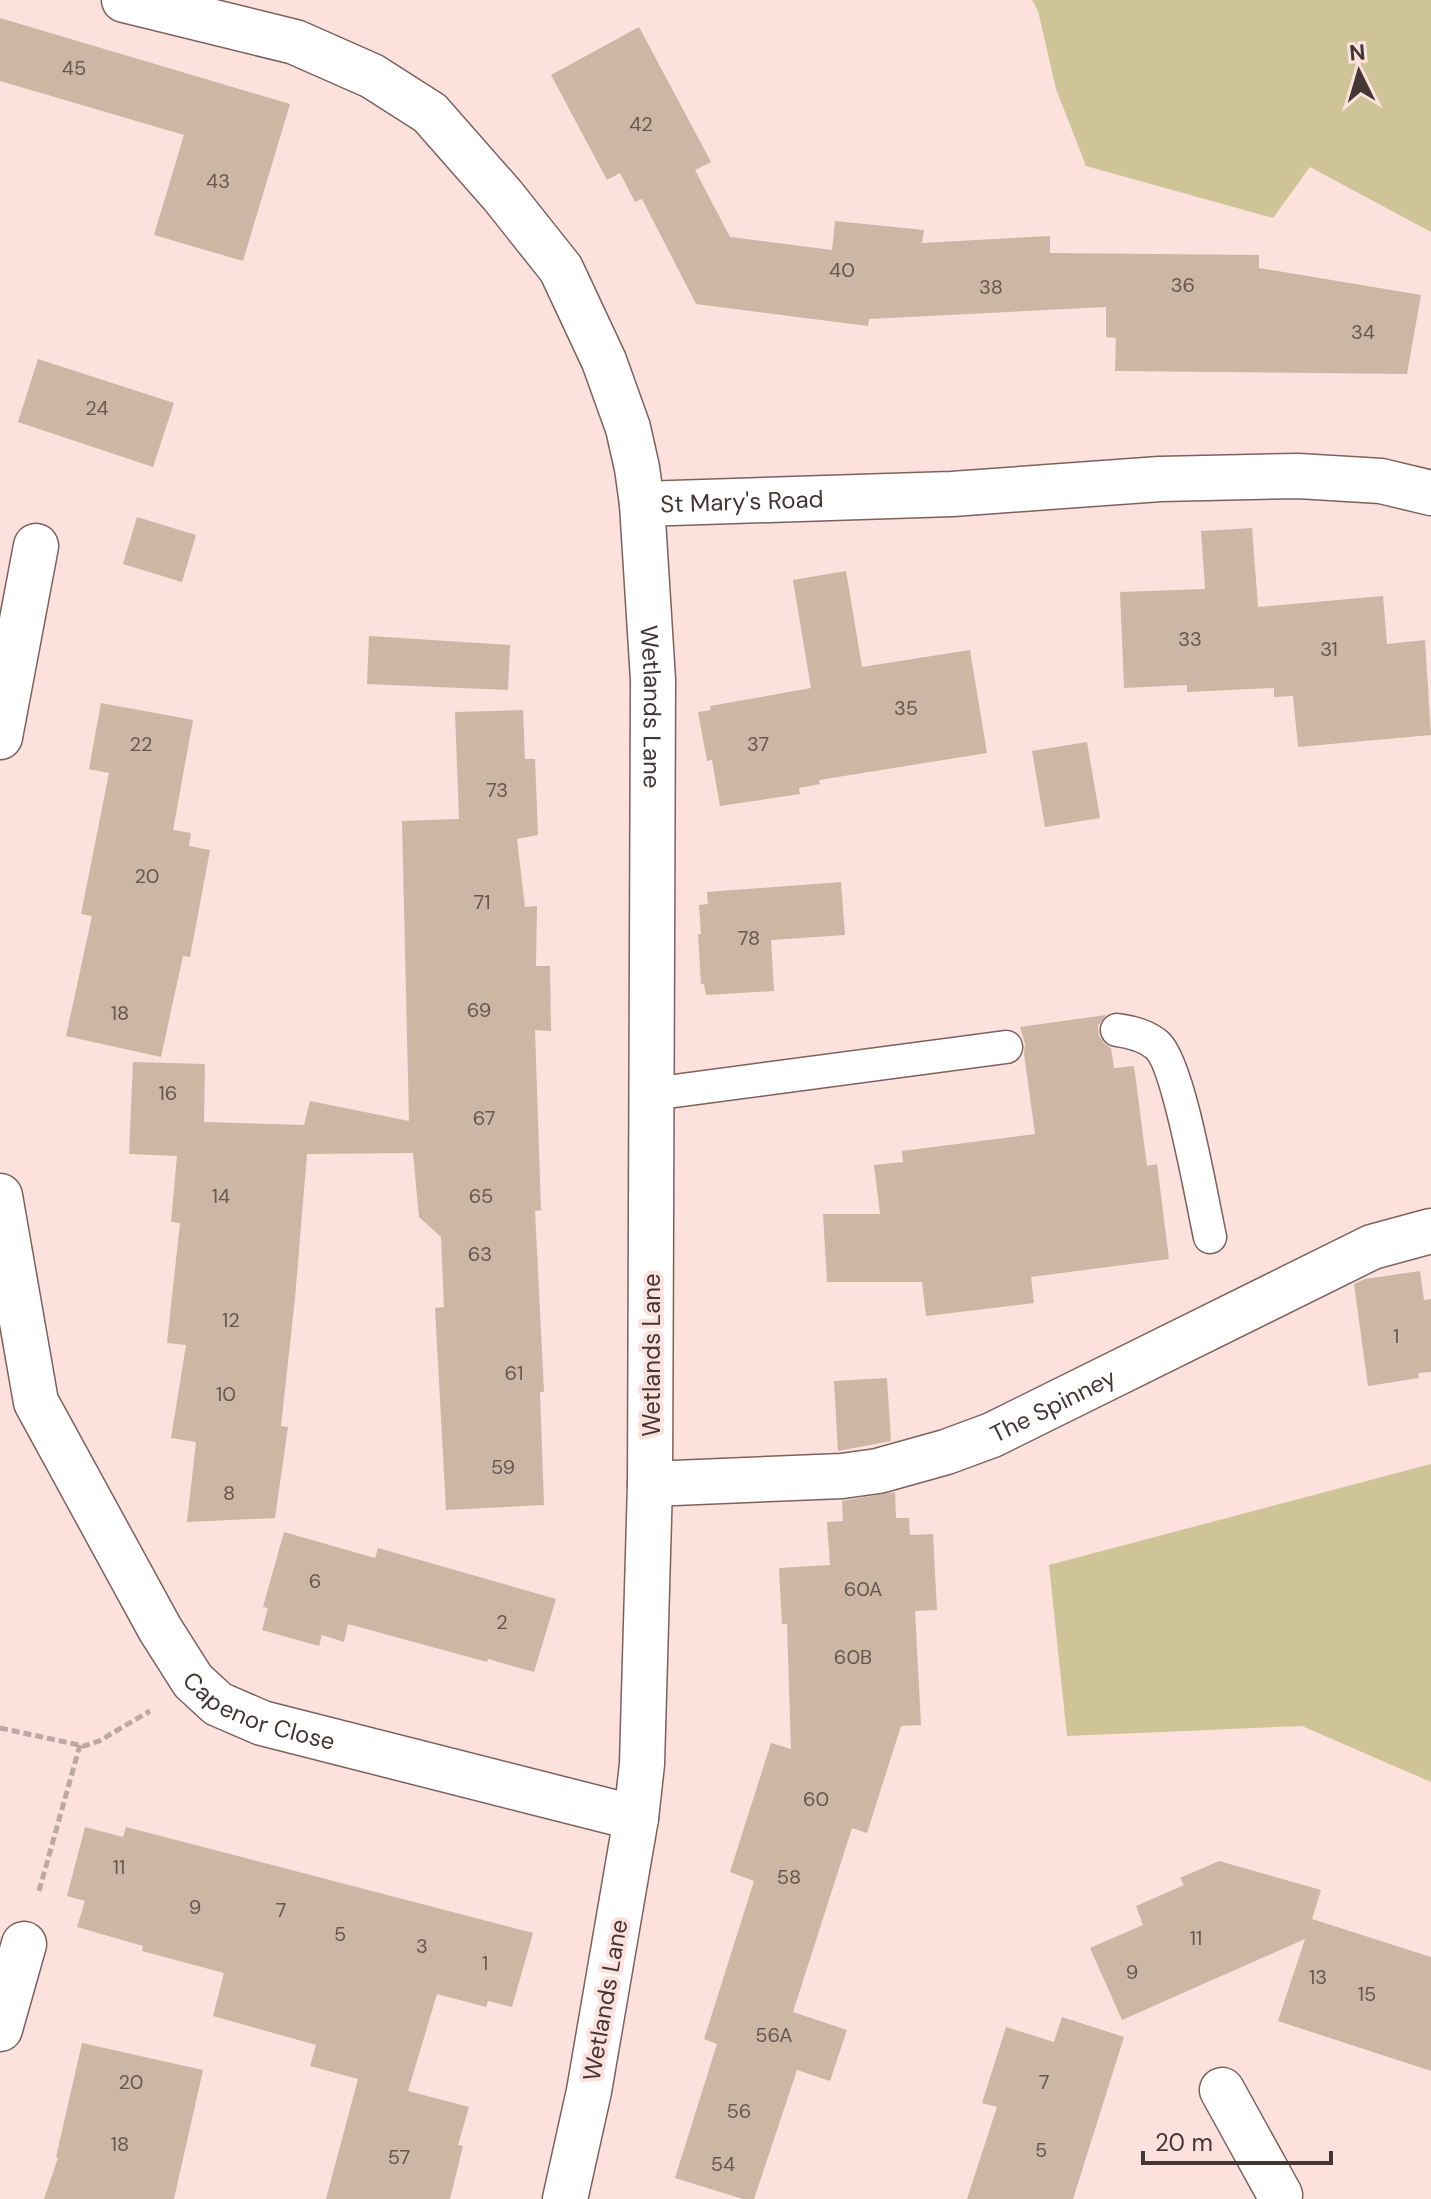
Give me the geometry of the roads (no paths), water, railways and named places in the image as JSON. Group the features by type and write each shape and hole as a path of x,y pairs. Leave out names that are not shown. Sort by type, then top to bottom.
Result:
{"street":[{"name":"St Mary's Road","path":"124,0 295,42 372,76 430,113 503,196 561,269 604,361 628,428 642,504 952,494 1160,479 1298,476 1381,481 1431,493"},
{"name":"Wetlands Lane","path":"565,2199 589,2091 636,1818 642,1764 650,1484 653,680 642,504"},
{"path":"0,737 36,546"},
{"name":"Capenor Close","path":"0,1196 18,1398 193,1681 218,1704 262,1723 636,1818"},
{"name":"The Spinney","path":"650,1484 842,1476 878,1471 937,1455 992,1435 1372,1247 1431,1231"},
{"path":"0,2029 24,1944"},
{"path":"1222,2090 1284,2198"}],"lane":[{"path":"1117,1030 1136,1032 1159,1046 1175,1078 1210,1237"},
{"path":"652,1094 1006,1047"}]}
